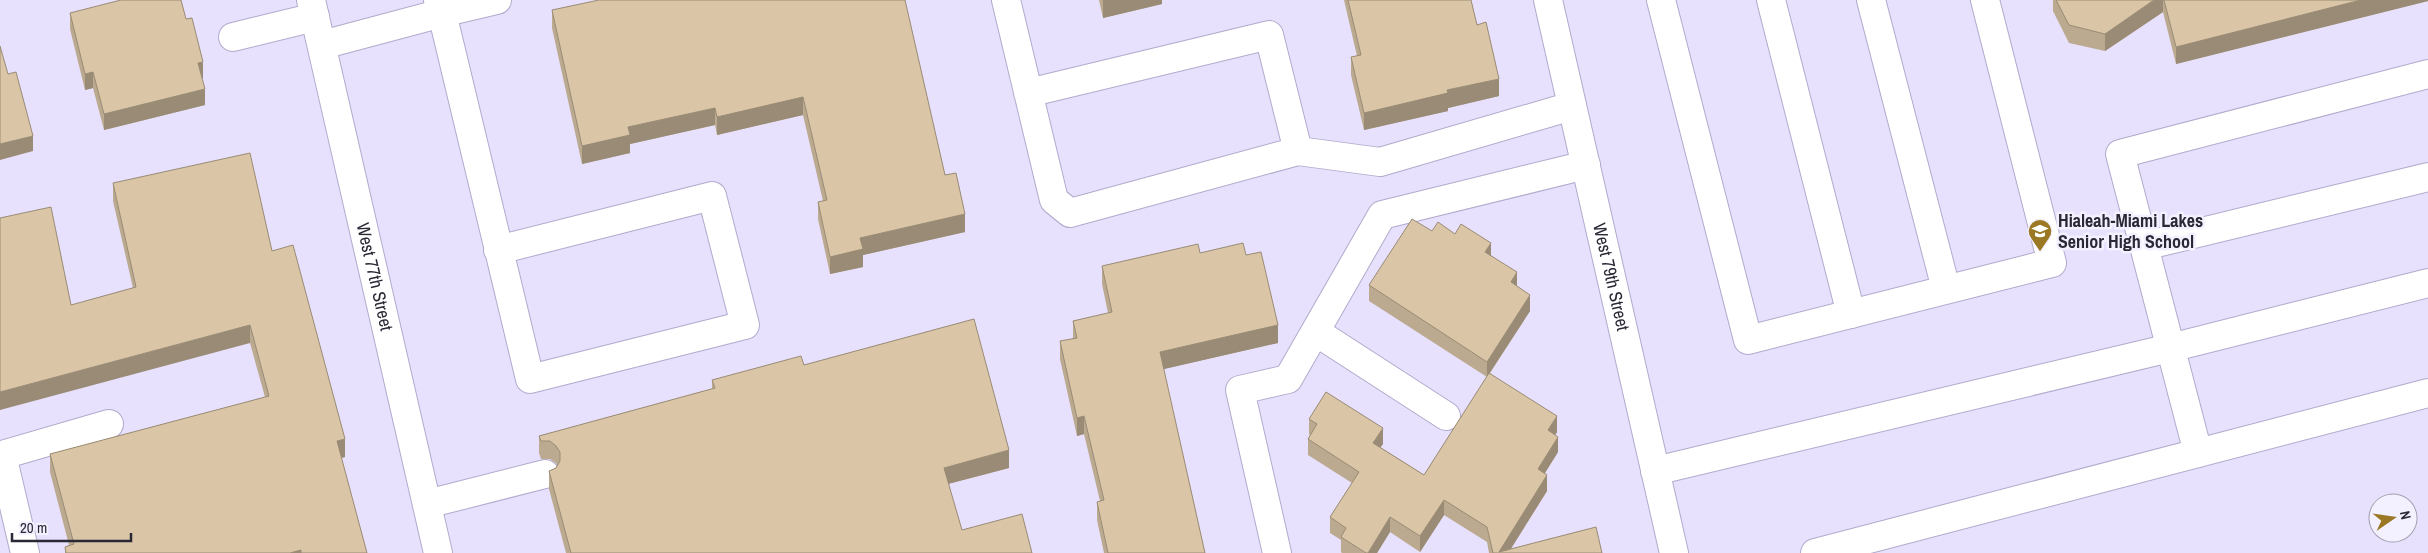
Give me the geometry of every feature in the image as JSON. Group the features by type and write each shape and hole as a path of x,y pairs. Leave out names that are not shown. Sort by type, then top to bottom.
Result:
{"street":[{"path":"322,45 440,7 497,0"},
{"path":"1006,0 1054,200 1070,213 1298,151 1380,162 1572,106"},
{"name":"West 79th Street","path":"1548,0 1674,553"},
{"path":"1661,0 1748,340 2052,263 1985,0"},
{"path":"1771,0 1851,314"},
{"path":"1871,0 1946,289"},
{"path":"440,7 498,250 530,379 745,325 712,196 498,250"},
{"path":"233,37 313,9"},
{"name":"West 77th Street","path":"313,9 438,553"},
{"path":"1028,93 1269,35 1298,151"},
{"path":"2198,453 2120,154 2428,74"},
{"path":"1276,553 1240,390 1288,379 1382,215 1586,165"},
{"path":"2144,246 2428,176"},
{"path":"1655,471 2170,348 2428,283"},
{"path":"1316,332 1446,416"},
{"path":"1815,553 2428,393"},
{"path":"26,553 1,456 109,424"},
{"path":"427,504 545,474"}],"building":[{"path":"121,0 181,0 186,19 192,18 203,62 198,63 205,89 104,114 93,72 85,74 70,13"},
{"path":"599,0 905,0 945,175 956,173 965,214 860,238 863,249 830,257 818,202 827,200 803,97 717,117 715,108 628,127 630,135 582,146 552,10"},
{"path":"1348,0 1471,0 1477,25 1486,22 1499,79 1447,90 1448,93 1364,113 1351,57 1361,55"},
{"path":"2056,0 2154,0 2105,34 2069,25"},
{"path":"2164,0 2361,0 2176,47"},
{"path":"0,46 8,74 16,72 33,136 0,144"},
{"path":"250,153 272,251 293,245 345,439 337,441 367,553 301,553 301,550 290,553 66,553 65,547 74,544 50,454 269,396 250,325 0,392 0,218 51,207 71,305 136,287 113,183"},
{"path":"1412,219 1432,231 1438,222 1455,234 1461,224 1491,243 1485,252 1517,272 1511,282 1530,295 1487,362 1369,285"},
{"path":"1243,243 1246,255 1261,252 1278,325 1160,352 1205,553 1108,553 1097,502 1104,500 1084,416 1077,418 1060,341 1077,338 1073,321 1112,312 1102,266 1198,244 1200,253"},
{"path":"974,319 1009,450 944,468 962,530 1022,514 1032,553 571,553 549,471 556,468 560,461 560,452 550,441 541,441 539,436 715,388 712,380 801,356 804,365"},
{"path":"1489,373 1557,416 1548,430 1558,437 1538,469 1547,475 1499,552 1596,527 1602,553 1493,553 1487,527 1444,500 1420,536 1390,517 1368,553 1341,537 1346,528 1330,517 1359,472 1308,439 1317,424 1309,419 1326,392 1383,428 1373,443 1424,475"}],"place":[{"name":"Hialeah-Miami Lakes Senior High School","path":"2040,252"}]}
